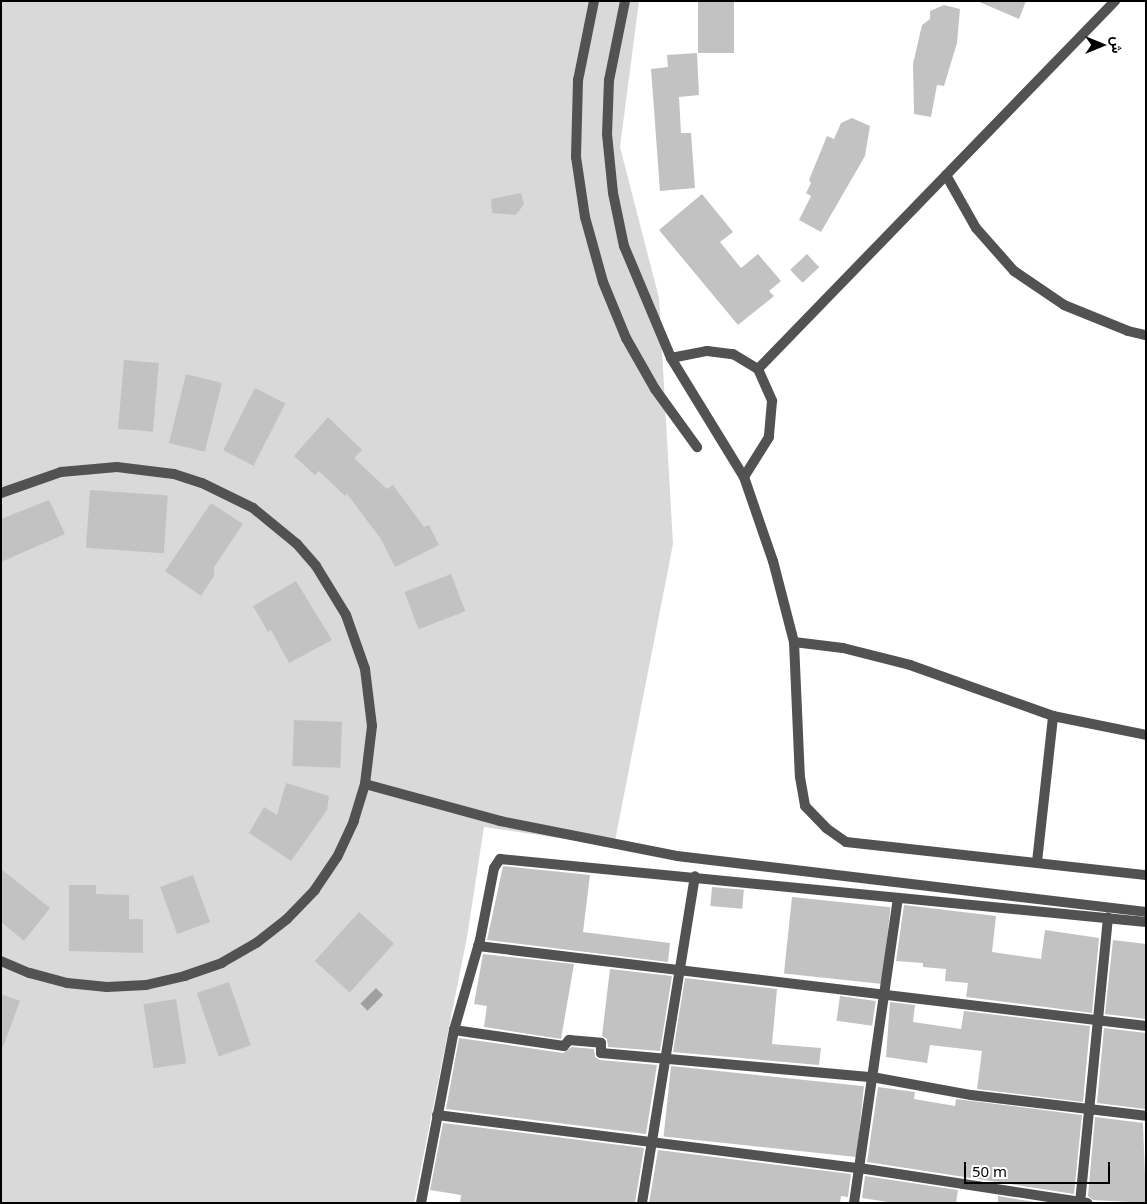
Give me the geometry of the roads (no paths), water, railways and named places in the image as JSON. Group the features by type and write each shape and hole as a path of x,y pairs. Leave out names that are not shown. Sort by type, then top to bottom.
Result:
{"street":[{"path":"594,1 578,80 576,158 585,216 603,282 626,338 655,389 696,447"},
{"path":"625,1 609,80 608,134 613,193 624,246 670,358 744,477 773,561 794,642 800,777 805,806 826,828 846,842 1146,875"},
{"path":"758,369 1115,1"},
{"path":"946,175 976,228 1014,271 1064,305 1128,332 1146,335"},
{"path":"670,358 707,351 733,354 758,369 772,400 769,437 744,477"},
{"path":"1,493 61,472 108,467 146,469 210,486 253,508 276,525 316,566 342,606 357,642 365,669 371,717 365,784 354,821 337,857 314,890 287,919 256,943 222,962 185,976 146,984 107,987 67,983 29,973 1,961"},
{"path":"794,642 843,648 910,665 1053,716 1146,736"},
{"path":"1037,862 1053,716"},
{"path":"365,784 500,821 677,856 1146,912"},
{"path":"421,1203 454,1030 478,946 494,868 500,859 695,876 1146,922"},
{"path":"642,1203 650,1142 667,1058 678,970 695,876"},
{"path":"854,1203 898,898"},
{"path":"437,1114 859,1168 1083,1202 1089,1111 1108,917"},
{"path":"478,946 1146,1026"},
{"path":"454,1030 564,1046 569,1040 601,1043 601,1053 872,1077 971,1095 1089,1111 1146,1116"}]}
